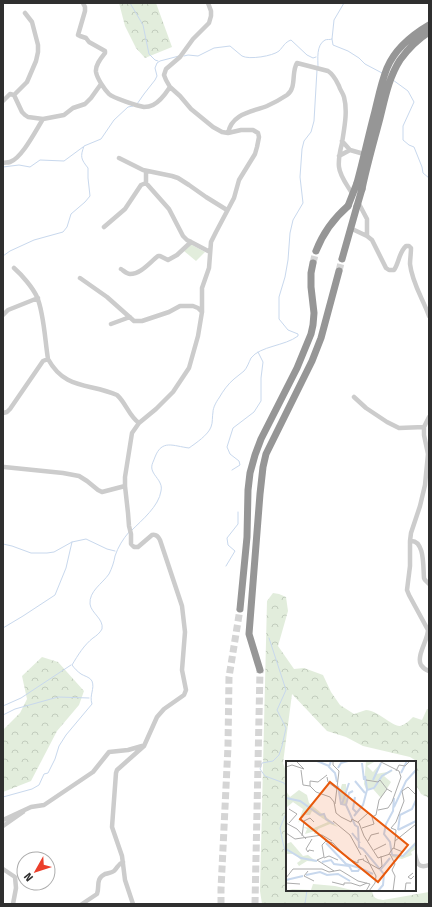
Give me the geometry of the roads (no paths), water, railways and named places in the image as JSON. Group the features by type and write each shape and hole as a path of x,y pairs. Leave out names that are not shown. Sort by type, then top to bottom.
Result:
{"highway":[{"path":"316,251 322,236 338,215 348,206 359,186 380,105 380,90 387,67 394,56 410,38 429,25"},
{"path":"342,259 357,206 364,154 380,105 395,70 407,51 414,43 429,32"},
{"path":"240,609 247,537 248,490 250,473 261,438 297,368 311,334 314,314 311,287 313,263"},
{"path":"260,670 249,634 263,467 266,454 312,361 339,271"}],"street":[{"path":"83,3 85,11 78,35 86,38 89,42 105,50 105,53 96,68 96,73 101,84 109,94 143,107 154,105 170,87"},
{"path":"133,904 125,880 122,856 112,826 116,772 144,746 160,712 184,695 186,688 182,670 185,629 181,602 159,537 152,535 136,548 131,544 125,478 131,440 133,431 139,423 156,409 172,392 189,368 198,336 202,312 202,288 209,270 211,242 234,198 239,180 255,154 259,137 258,133 253,130 241,130 228,133 222,132 213,127 191,109 170,87 164,75 166,69 181,56 193,39 208,23 211,16 211,11 208,3"},
{"path":"3,101 10,94 14,95 27,82 38,52 38,45 32,22 25,13"},
{"path":"228,133 230,125 238,117 247,112 267,106 289,94 297,63 328,71 335,79 344,96 346,108 338,161 339,172 367,219 367,236"},
{"path":"14,95 25,115 28,117 43,119 64,115 73,108 85,104 89,101 101,84"},
{"path":"3,163 10,162 17,158 26,148 43,119"},
{"path":"342,141 350,150 364,154"},
{"path":"339,156 350,150"},
{"path":"119,158 146,171 178,178 228,210"},
{"path":"146,171 146,183 168,209 183,236 187,240 210,252"},
{"path":"104,227 125,209 141,185 146,183"},
{"path":"350,228 372,240 386,268 389,270 394,270 404,248 406,246 411,248 410,264 415,284 429,316"},
{"path":"121,269 128,274 137,272 158,256 168,260 177,255 191,242"},
{"path":"14,268 23,276 38,298 48,358 54,369 64,378 75,383 117,396 121,399 131,416 139,423"},
{"path":"80,278 107,297 134,321 142,322 169,312 180,306 193,306 202,312"},
{"path":"3,315 8,310 38,298"},
{"path":"111,324 130,317"},
{"path":"3,413 10,409 43,361 48,358"},
{"path":"354,397 366,408 399,428 424,427"},
{"path":"429,417 424,427 428,460 423,497 411,533 408,590 409,595 428,630 428,635 420,657 420,663 423,668 429,671"},
{"path":"4,467 79,476 102,492 125,486"},
{"path":"410,541 414,540 422,551 424,578 429,584"},
{"path":"3,820 27,809 44,805 90,775 110,752 144,746"},
{"path":"3,826 27,809"},
{"path":"416,857 420,865 425,867 429,865"},
{"path":"82,904 97,894 99,880 112,872 119,864 123,862"},
{"path":"3,869 15,878 16,888 13,904"}],"waterway":[{"path":"130,3 143,25 149,54 158,61"},
{"path":"318,67 318,52 320,45 325,40 332,39 334,20 344,3"},
{"path":"332,39 333,45 348,51 365,64 382,73"},
{"path":"184,56 198,56 214,48 230,46 242,56 250,58 261,57 276,53 291,40 307,55 313,58 316,57"},
{"path":"137,104 157,76 155,68 157,63 179,56"},
{"path":"132,530 150,512 160,497 161,486 152,468 158,451 169,445 189,448 202,439 211,427 217,401 230,383 245,370 251,358 266,348 286,342 298,336 298,334 288,330 279,319 279,297 285,277 293,220 303,203 300,177 302,149 304,141 311,132 314,121 317,70"},
{"path":"393,80 408,91 414,102 403,126 403,140 414,147 423,173 429,178"},
{"path":"3,256 10,251 34,240 63,232 67,227 71,214 90,196 88,168 82,158 84,146 101,139 114,120 128,107 133,106"},
{"path":"3,167 19,165 30,167 40,160 64,161 83,147"},
{"path":"232,470 240,465 239,461 230,454 227,447 233,428 254,412 261,401 263,362 258,352"},
{"path":"226,566 235,551 228,545 227,538 238,524 238,512"},
{"path":"3,797 32,789 39,785 44,774 48,773 55,759 59,746 66,735 92,704 92,681 82,675 72,665 84,647 102,629 101,622 91,607 90,599 94,591 109,574 118,549 129,532"},
{"path":"3,544 31,553 47,553 54,552 72,542 86,539 107,549 115,551"},
{"path":"3,628 55,595 66,568 72,542"},
{"path":"269,638 286,690 277,710 286,728 279,755 273,761 262,763 260,769 265,776 284,783 286,786"},
{"path":"3,706 21,698 71,665"},
{"path":"3,715 15,709 58,697 89,698"},
{"path":"286,813 280,828 286,854"},
{"path":"305,904 307,891"}],"tunnel":[{"path":"313,263 316,251"},
{"path":"339,271 342,259"},
{"path":"221,904 228,746 229,677 240,609"},
{"path":"255,904 260,670"}]}
